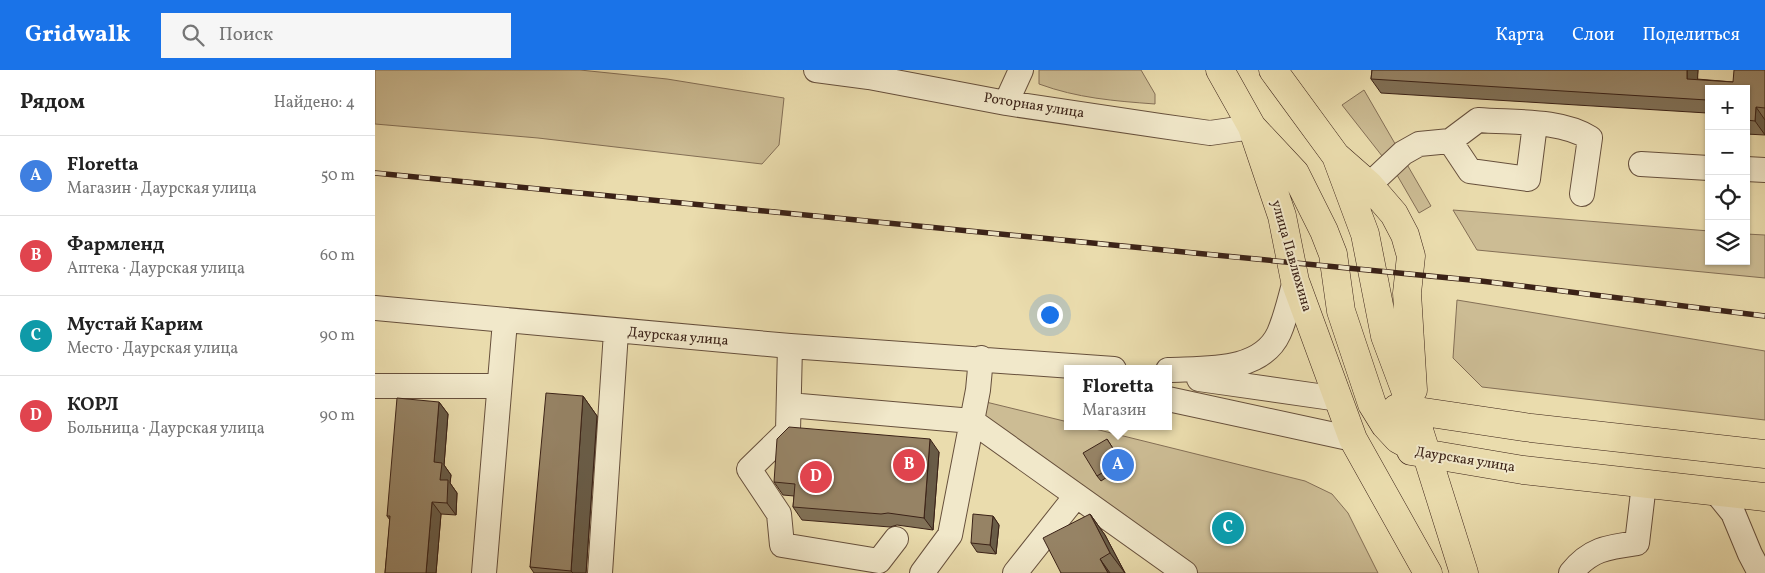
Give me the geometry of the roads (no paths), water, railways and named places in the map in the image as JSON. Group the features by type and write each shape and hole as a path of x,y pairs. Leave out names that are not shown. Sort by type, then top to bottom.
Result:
{"main road":[{"name":"улица Павлюхина","path":"1219,70 1252,127 1282,216 1295,281 1353,439 1428,573"},
{"path":"1273,70 1336,156 1369,185 1394,214 1405,235 1411,256 1407,293 1411,331 1413,411"},
{"name":"улица Павлюхина","path":"1252,127 1295,174 1324,231 1333,254 1341,311 1372,404 1385,425 1398,439 1427,454"},
{"path":"1336,156 1365,234 1385,336 1413,411 1464,573"},
{"path":"1339,399 1531,428 1765,454"},
{"name":"Даурская улица","path":"1353,439 1523,470 1765,497"}],"street":[{"name":"Роторная улица","path":"817,70 869,77 1006,103 1210,133 1252,127"},
{"path":"1006,103 1021,70"},
{"path":"1369,185 1403,153 1419,144 1450,141 1478,120 1535,124 1577,130 1590,138 1581,194"},
{"path":"1450,141 1470,170 1528,178 1535,124"},
{"path":"1641,164 1705,168"},
{"path":"1750,170 1765,170"},
{"path":"1172,372 1229,367 1263,354 1279,334 1295,281"},
{"name":"Даурская улица","path":"375,308 616,332 1066,365"},
{"path":"483,573 505,321"},
{"path":"603,573 616,332"},
{"path":"790,346 788,431 749,470 779,514 782,545 879,561 896,539"},
{"path":"923,573 950,535 972,421 981,358"},
{"name":"Даурская улица","path":"981,358 1064,377"},
{"path":"1172,373 1339,399"},
{"path":"375,386 499,386"},
{"name":"Даурская улица","path":"1172,400 1353,439"},
{"path":"789,405 972,421 1185,573"},
{"path":"1571,573 1582,559 1609,547 1637,543 1644,484"},
{"path":"1716,492 1733,513 1760,568"},
{"path":"1015,573 1076,496"}],"railway":[{"path":"375,173 1481,281 1765,316"}],"place":[{"name":"Фармленд","path":"909,465"},
{"name":"Floretta","path":"1118,465"},
{"name":"КОРЛ","path":"816,477"},
{"name":"Мустай Карим","path":"1228,528"}]}
